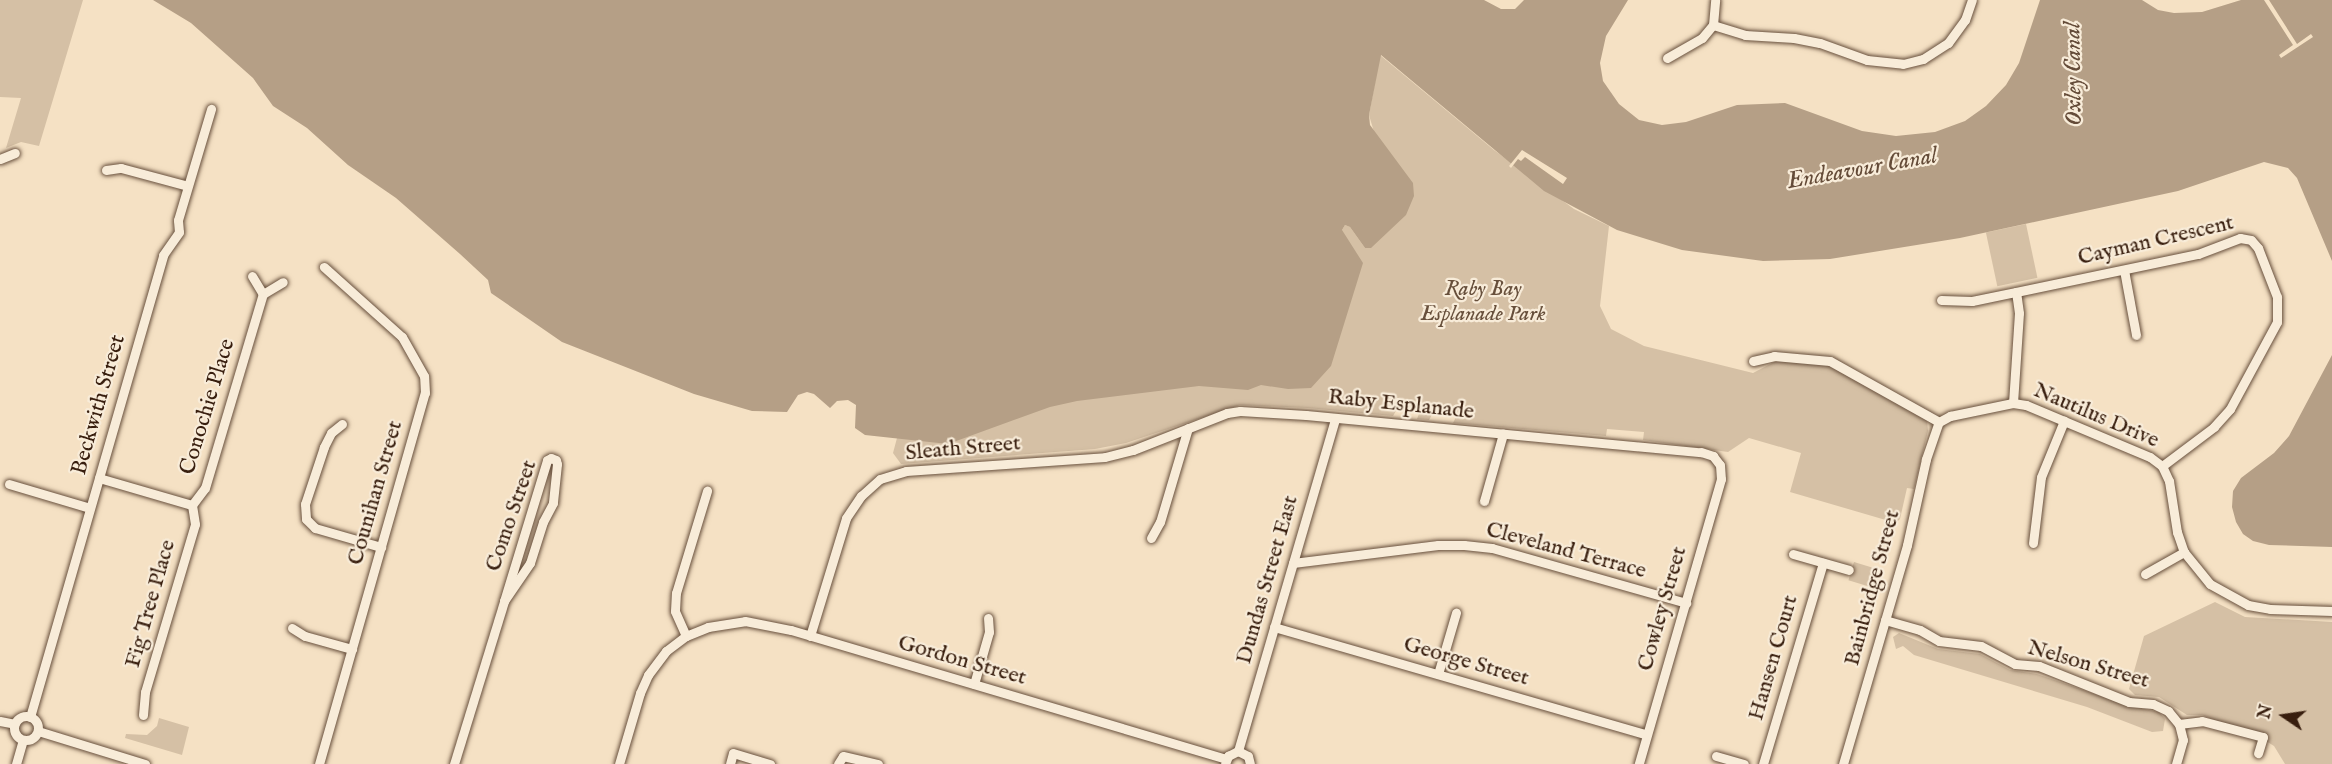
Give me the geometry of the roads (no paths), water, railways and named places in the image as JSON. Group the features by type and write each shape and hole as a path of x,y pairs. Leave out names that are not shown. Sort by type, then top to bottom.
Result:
{"street":[{"path":"1667,58 1702,38 1713,25 1715,0"},
{"path":"1713,25 1745,35 1794,38 1820,43 1867,60 1903,64 1923,59 1948,43 1965,20 1972,0"},
{"name":"Beckwith Street","path":"30,717 163,255 180,232 178,220 211,109"},
{"path":"0,159 15,153"},
{"path":"106,170 121,168 188,186"},
{"name":"Cayman Crescent","path":"1941,300 1972,301 2198,254 2240,238 2251,240 2258,248 2277,297 2277,322 2230,409 2214,427 2162,466"},
{"name":"Counihan Street","path":"319,764 425,393 423,376 402,337 324,267"},
{"path":"2124,270 2136,335"},
{"path":"252,276 263,294 283,282"},
{"path":"2013,403 2019,313 2016,292"},
{"name":"Conochie Place","path":"99,478 192,505 205,488 263,294"},
{"path":"1753,361 1774,356 1830,361 1939,422"},
{"name":"Nautilus Drive","path":"1939,422 1950,416 2013,403 2026,405 2150,457 2162,466 2169,481 2177,532 2184,552 2210,584 2248,605 2270,609 2332,611"},
{"name":"Raby Esplanade","path":"1081,459 1133,450 1240,411 1306,415 1701,452 1713,456 1720,465"},
{"name":"Dundas Street East","path":"1238,751 1335,419"},
{"path":"2033,543 2041,477 2064,421"},
{"name":"Bainbridge Street","path":"1843,764 1907,545 1926,459 1939,422"},
{"path":"342,424 331,433 324,447 305,504 306,519 315,528 381,547"},
{"path":"1151,538 1160,522 1188,429"},
{"path":"1484,501 1503,434"},
{"name":"Como Street","path":"454,764 547,460 556,459 553,503 543,522 530,563 504,601"},
{"name":"Sleath Street","path":"810,636 846,518 861,496 880,480 906,471 1081,459"},
{"name":"Cowley Street","path":"1639,764 1721,479 1720,465"},
{"path":"9,484 90,508"},
{"path":"619,764 635,709 648,675 666,651 686,636 675,611 676,593 707,491"},
{"name":"Fig Tree Place","path":"143,715 145,692 195,524 192,505"},
{"name":"Cleveland Terrace","path":"1293,563 1438,545 1464,545 1492,548 1686,603"},
{"path":"2145,574 2184,552"},
{"path":"1793,554 1849,570"},
{"name":"Hansen Court","path":"1763,764 1823,562"},
{"path":"1438,674 1456,613"},
{"path":"974,684 989,632 988,618"},
{"name":"Nelson Street","path":"1885,620 1920,630 1939,641 1981,646 2015,664 2039,666 2129,702 2153,704 2168,711 2180,724"},
{"name":"Gordon Street","path":"686,636 708,627 745,621 774,625 1226,762 1231,753 1238,751"},
{"name":"George Street","path":"1274,627 1647,735"},
{"path":"292,628 305,636 352,649"},
{"path":"21,717 30,717 37,722 38,731 32,739 23,740 16,734 15,724 21,717"},
{"path":"0,721 15,724"},
{"path":"2176,764 2183,740 2180,724 2202,721 2263,737 2258,753"},
{"path":"38,731 145,764"},
{"path":"16,764 23,740"},
{"path":"1238,751 1248,756 1250,764"},
{"path":"730,764 733,753 770,764"},
{"path":"838,764 843,756 878,764"},
{"path":"1716,756 1744,764"}],"water":[{"path":"153,0 1484,0 1501,9 1515,9 1524,0 1628,0 1606,36 1600,63 1603,81 1619,104 1639,120 1662,125 1686,122 1737,105 1785,103 1862,131 1896,136 1935,132 1965,121 1986,106 2006,85 2019,63 2040,0 2142,0 2158,10 2174,13 2202,12 2241,0 2332,0 2332,261 2297,178 2288,168 2264,162 2178,191 1960,238 1830,259 1763,261 1682,250 1617,230 1544,191 1381,55 1369,115 1370,125 1413,183 1414,196 1406,215 1371,248 1365,248 1350,227 1345,225 1342,230 1363,263 1331,366 1311,388 1288,389 1261,385 1248,390 1199,386 1077,401 1050,407 948,444 865,435 855,428 856,405 848,400 837,401 830,408 814,394 807,392 798,395 787,412 752,411 694,394 562,342 491,293 488,280 396,198 348,165 307,128 273,106 253,78 191,23"},
{"path":"2332,355 2332,547 2269,545 2253,541 2243,534 2236,522 2232,507 2233,491 2241,478 2274,453 2289,436"}],"water label":[{"name":"Oxley Canal","path":"2074,74"},
{"name":"Endeavour Canal","path":"1862,169"}],"park label":[{"name":"Raby Bay Esplanade Park","path":"1483,302"}]}
